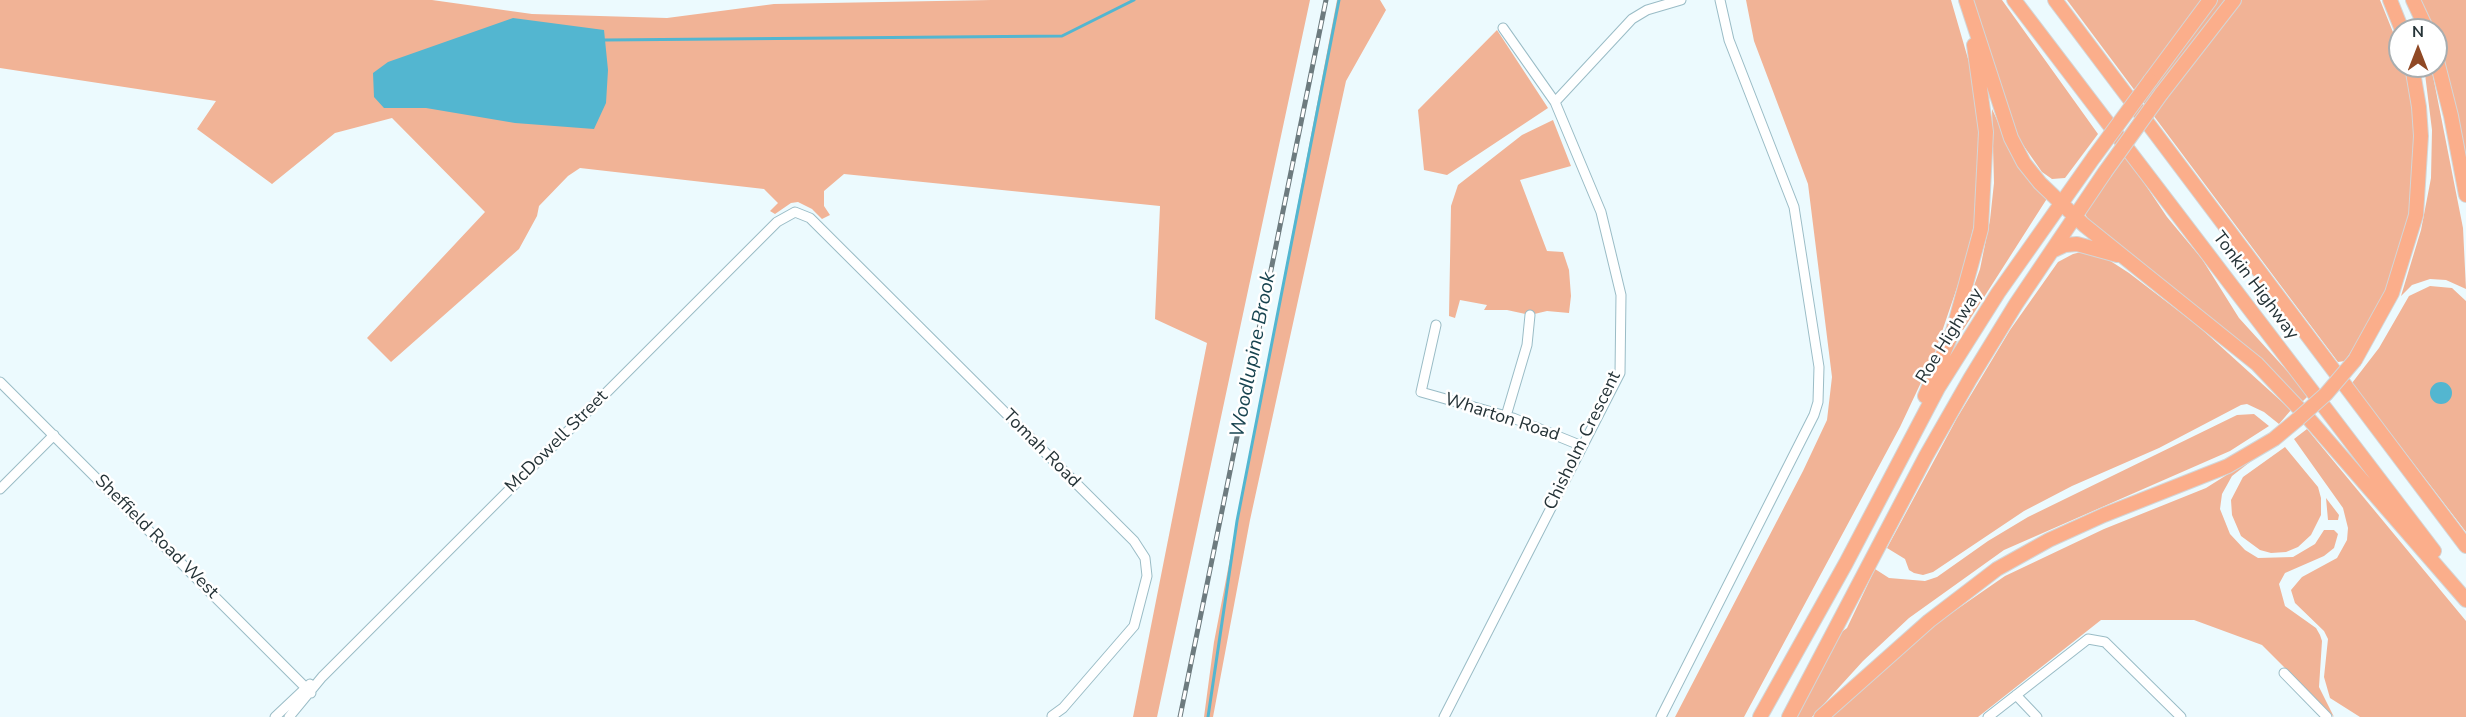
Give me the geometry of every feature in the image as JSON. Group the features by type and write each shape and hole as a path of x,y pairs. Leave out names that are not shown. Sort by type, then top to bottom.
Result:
{"highway":[{"path":"1881,497 1953,331 1981,229 1986,182 1985,123 1977,57 1962,0"},
{"path":"1966,0 2012,138 2032,173 2124,258 2257,364 2309,419 2466,600"},
{"name":"Tonkin Highway","path":"2014,0 2466,594"},
{"name":"Tonkin Highway","path":"2055,0 2466,546"},
{"name":"Roe Highway","path":"1760,717 1938,388 1998,293 2062,201 2210,0"},
{"path":"1789,717 1926,456 1970,379 2050,252 2105,172 2161,94 2234,0"},
{"path":"2390,0 2397,18"},
{"path":"2413,0 2421,18"},
{"path":"1821,717 1929,621 1997,569 2085,523 2228,466 2274,439 2326,394 2355,360 2392,293 2416,215 2421,136 2420,107 2414,78"},
{"path":"2441,78 2466,195"},
{"path":"2050,252 2065,245 2078,244 2124,258"}],"street":[{"path":"1555,102 1632,19 1647,10 1681,0"},
{"path":"1660,717 1814,415 1818,402 1819,367 1794,207 1729,40 1720,0"},
{"name":"Chisholm Crescent","path":"1444,717 1620,373 1621,295 1601,212 1555,102 1503,28"},
{"name":"McDowell Street","path":"275,717 322,677 777,222 795,212"},
{"name":"Tomah Road","path":"795,212 810,218 1126,533 1145,558 1146,576 1134,626 1062,708 1052,716"},
{"path":"1506,416 1527,345 1530,315"},
{"name":"Wharton Road","path":"1436,325 1421,392 1506,416 1582,446"},
{"name":"Sheffield Road West","path":"0,382 308,690"},
{"path":"0,489 54,435"},
{"path":"1988,717 2088,639 2105,642 2181,717"},
{"path":"2284,673 2327,717"},
{"name":"McDowell Street","path":"289,717 308,690"},
{"path":"2016,695 2037,717"}],"shaded area":[{"path":"0,0 432,0 532,14 667,18 774,4 991,0 1310,0 1157,717 1133,717 1207,343 1155,319 1160,206 844,174 824,191 824,206 830,215 822,219 812,209 798,202 791,203 775,214 770,211 778,203 764,189 580,168 568,176 539,206 537,216 519,249 391,362 367,338 485,212 392,118 335,133 272,184 197,129 216,101 0,68"},
{"path":"1337,0 1380,0 1386,10 1346,81 1250,520 1213,717 1204,717 1214,642"},
{"path":"1746,0 1951,0 1973,76 1979,136 1976,217 1963,270 1934,355 1900,427 1744,717 1675,717 1803,471 1827,420 1832,377 1808,184 1754,41"},
{"path":"1973,0 2002,0 2098,134 2065,178 2052,179 2042,172 2011,124"},
{"path":"2067,0 2380,0 2388,20 2388,78 2407,78 2410,89 2415,132 2410,214 2399,259 2379,309 2345,361 2338,362"},
{"path":"2413,0 2466,0 2466,183 2441,78 2448,78 2448,18 2421,18"},
{"path":"1497,30 1548,108 1447,175 1424,170 1418,110"},
{"path":"2426,78 2433,78 2463,228 2466,289 2446,280 2430,279 2412,285 2401,296 2421,230 2431,178 2432,130"},
{"path":"1992,109 2016,161 2048,197 1963,330 1959,328 1980,269 1990,220 1994,183"},
{"path":"1553,120 1571,166 1520,180 1547,251 1563,252 1569,270 1571,296 1569,313 1547,311 1530,315 1507,310 1484,310 1487,305 1460,300 1455,318 1449,316 1451,206 1458,185 1522,135"},
{"path":"2126,156 2167,217 2202,259 2239,318 2309,395 2300,404 2206,315 2087,218 2085,213 2089,205"},
{"path":"2085,251 2098,253 2129,273 2197,325 2291,410 2279,424 2264,412 2247,404 2241,405 2159,448 2072,486 2024,511 1933,572 1923,575 1914,573 1909,570 1905,559 1887,548 1957,418 2010,330 2058,262"},
{"path":"2430,286 2452,288 2466,301 2466,532 2352,383 2379,348 2409,296"},
{"path":"2254,414 2269,426 2230,451 2004,550 1909,618 1863,661 1812,717 1797,717 1839,634 1847,628 1875,569 1889,578 1925,581 1937,577 1988,541 2028,517 2237,415"},
{"path":"2307,429 2466,621 2466,717 2360,717 2330,698 2324,677 2328,639 2324,631 2295,603 2291,590 2302,577 2337,558 2347,540 2348,528 2343,508 2294,439"},
{"path":"2285,447 2318,487 2321,498 2321,515 2311,535 2298,547 2286,552 2271,553 2260,550 2241,536 2232,515 2231,500 2243,477"},
{"path":"2263,452 2232,476 2222,494 2220,509 2230,534 2245,550 2258,558 2293,557 2315,544 2324,530 2334,530 2338,534 2334,548 2324,556 2285,573 2279,584 2285,606 2316,628 2320,635 2322,641 2319,687 2334,717 2262,645 2194,620 2101,620 1978,717 1832,717 1924,632 2005,576 2104,529 2206,488"},
{"path":"2326,498 2339,515 2338,520 2328,520"}],"water":[{"path":"513,18 604,30 608,70 606,103 594,129 515,123 426,108 384,108 374,97 373,73 388,62"},
{"path":"2437,382 2445,382 2452,389 2452,397 2445,404 2437,404 2430,397 2430,389"}],"waterway":[{"path":"605,40 1062,36 1134,0"},
{"name":"Woodlupine Brook","path":"1208,717 1237,521 1339,0"}],"railway":[{"path":"1180,717 1326,0"}]}
